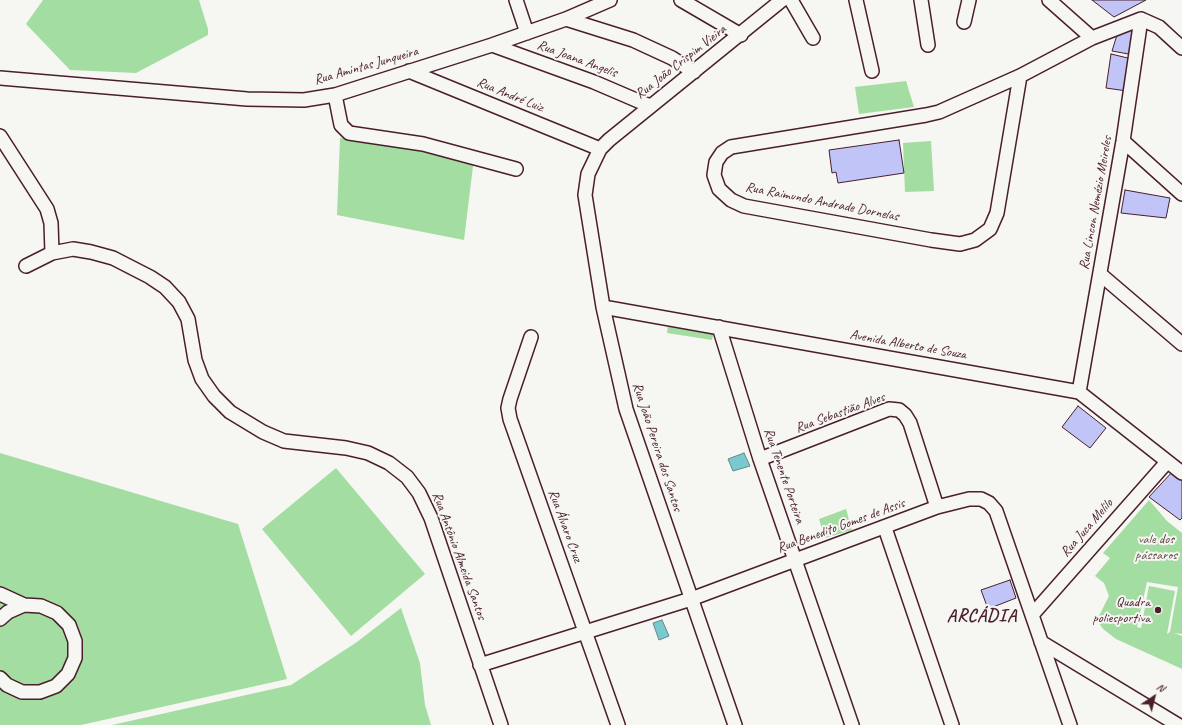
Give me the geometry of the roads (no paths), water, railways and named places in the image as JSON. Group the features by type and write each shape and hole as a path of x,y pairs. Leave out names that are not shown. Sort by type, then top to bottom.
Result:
{"street":[{"path":"516,0 528,33"},
{"name":"Rua Amintas Junqueira","path":"0,78 255,99 304,100 335,94 492,45 566,19 610,0"},
{"path":"681,0 741,35"},
{"name":"Rua João Crispim Vieira","path":"600,149 650,106 741,35 782,0"},
{"path":"791,0 813,38"},
{"path":"856,0 872,71"},
{"path":"921,0 928,45"},
{"path":"964,22 969,0"},
{"path":"1049,0 1092,38"},
{"path":"566,19 633,40 672,58 694,72"},
{"path":"1141,19 1159,27 1182,48"},
{"name":"Rua Raimundo Andrade Dornelas","path":"1020,76 997,213 990,229 975,240 960,244 938,241 744,206 731,200 719,189 714,175 716,162 722,153 731,147 926,115 952,107 1020,76 1092,38 1141,19"},
{"name":"Rua Lincon Nemézio Meireles","path":"1079,392 1123,141 1141,19"},
{"name":"Rua Joana Angelis","path":"492,45 594,82 650,106"},
{"name":"Rua André Luiz","path":"409,71 600,149"},
{"path":"335,94 341,125 349,133 423,144 516,169"},
{"path":"0,136 47,209 51,223 52,253"},
{"path":"1123,141 1182,194"},
{"name":"Rua João Pereira dos Santos","path":"600,149 588,174 585,195 602,307 626,409 735,725"},
{"name":"Rua Antônio Almeida Santos","path":"26,266 52,253 73,250 91,252 113,258 150,277 165,287 179,302 188,319 196,360 202,379 214,396 230,412 263,432 284,441 346,448 368,453 389,464 407,477 420,493 431,518 501,725"},
{"path":"1100,274 1182,344"},
{"name":"Avenida Alberto de Souza","path":"602,307 1079,392 1182,473"},
{"name":"Rua Tenente Porteira","path":"719,327 760,459 796,559 852,725"},
{"name":"Rua Álvaro Cruz","path":"531,337 510,399 508,408 510,419 618,725"},
{"name":"Rua Sebastião Alves","path":"760,459 889,409 899,410 905,415 910,423 937,507"},
{"name":"Rua Juca Melilo","path":"1032,615 1167,462"},
{"name":"Rua Benedito Gomes de Assis","path":"480,665 691,599 796,559 885,528 937,507 969,499 981,499 989,503 996,510 1070,725"},
{"path":"885,528 952,725"},
{"path":"0,594 24,605 41,606 57,613 69,625 75,641 75,658 68,674 56,686 40,692 22,692 6,685 0,678"},
{"path":"0,619 8,612 24,605"},
{"path":"1041,642 1178,725"}],"water":[{"path":"744,453 750,466 733,471 728,459"},
{"path":"662,620 669,636 659,640 653,623"}],"place":[{"name":"Quadra poliesportiva","path":"1158,610"}],"district":[{"name":"ARCÁDIA","path":"982,616"}],"park label":[{"name":"vale dos pássaros","path":"1156,548"}]}
